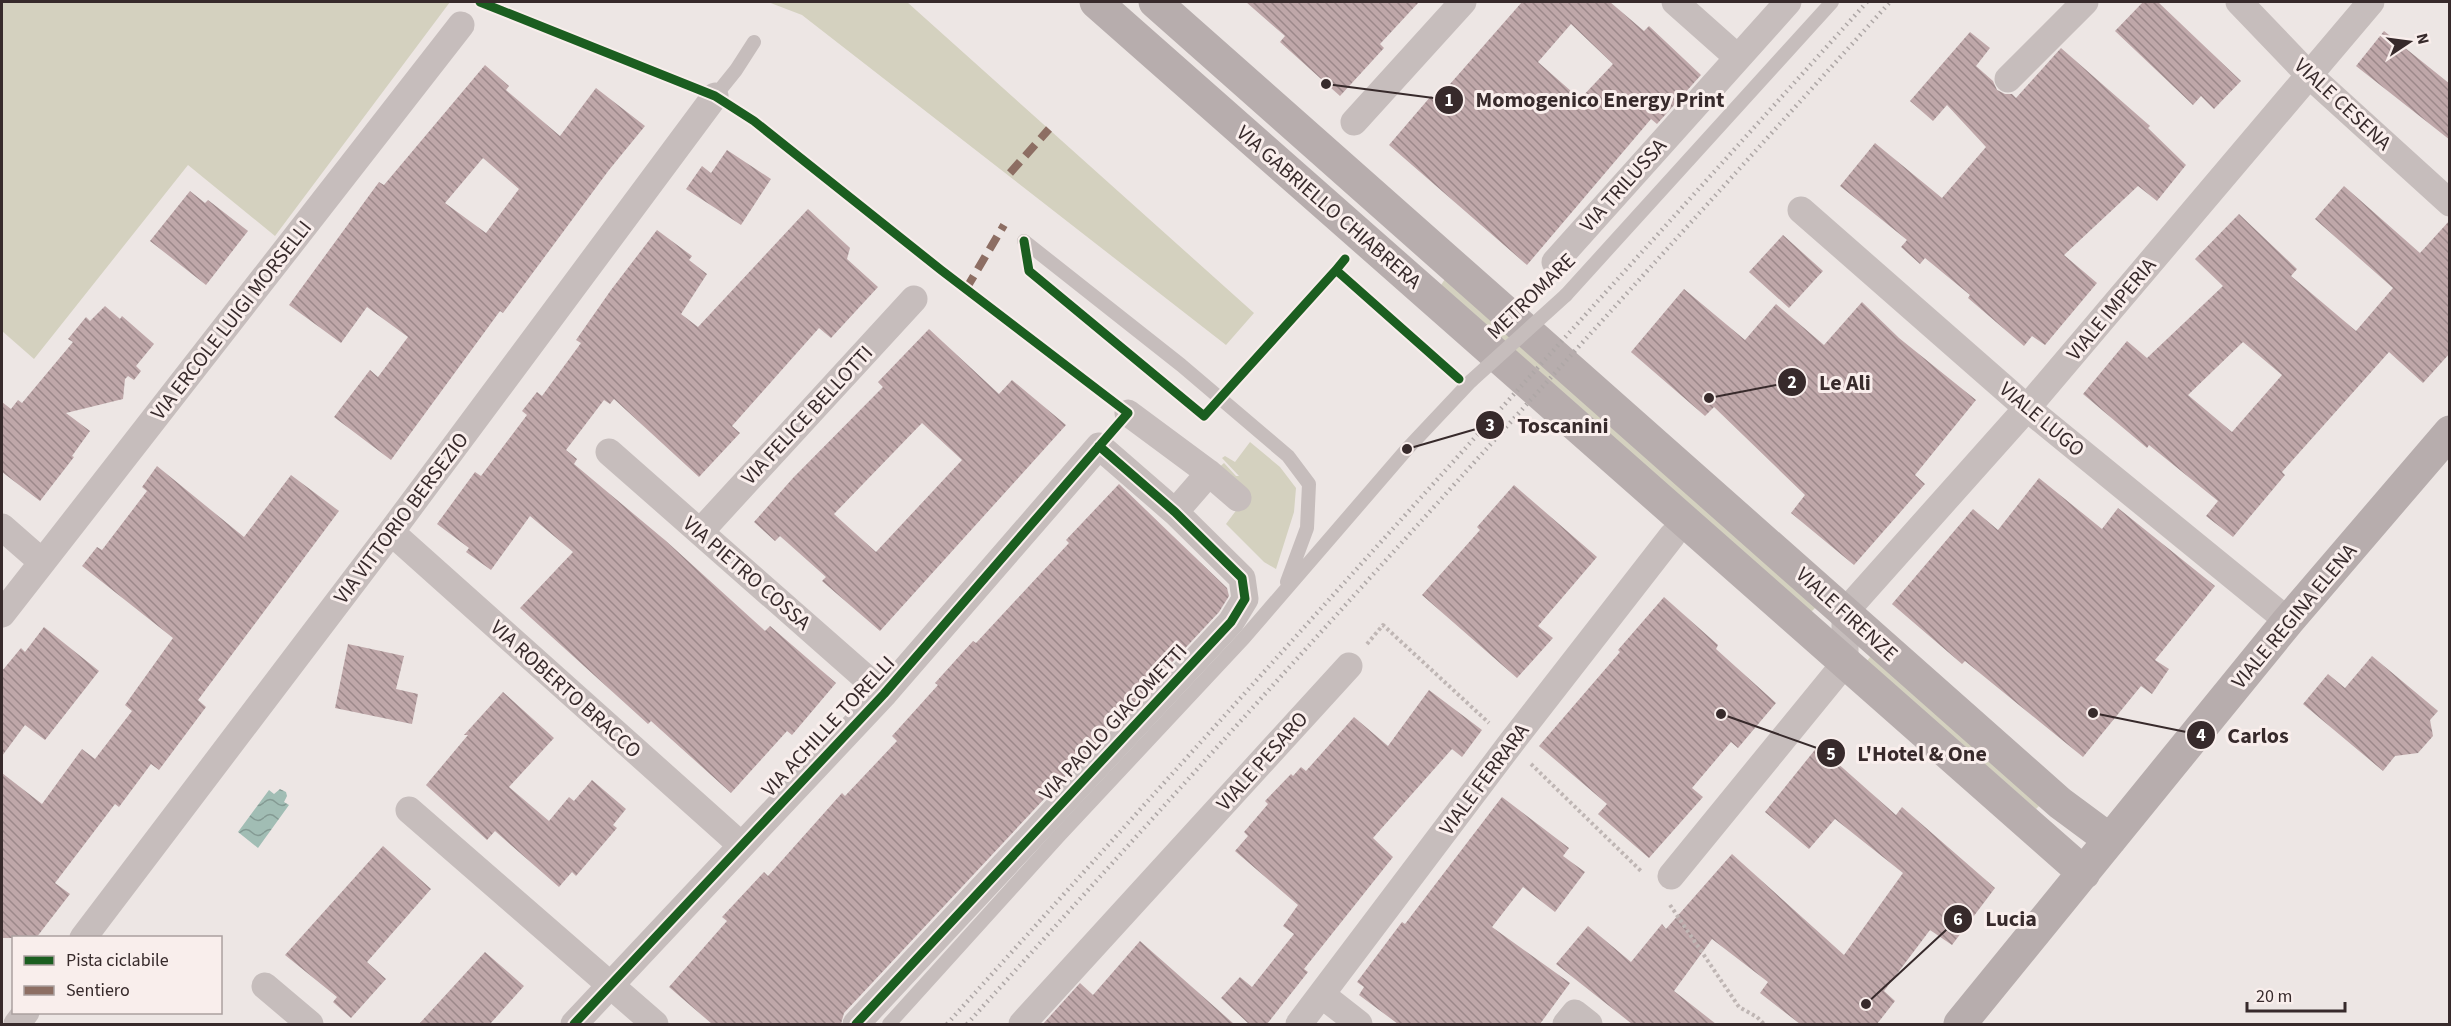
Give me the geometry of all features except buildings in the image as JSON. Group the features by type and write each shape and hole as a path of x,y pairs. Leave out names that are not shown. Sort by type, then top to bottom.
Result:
{"street":[{"name":"VIA GABRIELLO CHIABRERA","path":"1155,2 1586,383"},
{"path":"1354,122 1463,2"},
{"path":"1675,2 1737,57"},
{"name":"VIA TRILUSSA","path":"1555,262 1788,2"},
{"path":"2008,79 2085,2"},
{"name":"VIALE CESENA","path":"2239,2 2309,75 2450,203"},
{"name":"VIALE IMPERIA","path":"1845,612 2027,408 2371,2"},
{"name":"VIA GABRIELLO CHIABRERA","path":"1112,7 1561,412"},
{"name":"VIA ERCOLE LUIGI MORSELLI","path":"2,614 461,25"},
{"name":"VIA VITTORIO BERSEZIO","path":"85,936 391,532 715,96"},
{"name":"VIALE LUGO","path":"1801,210 2027,408 2288,621"},
{"name":"VIA FELICE BELLOTTI","path":"700,532 914,299"},
{"name":"VIALE FIRENZE","path":"1586,383 2060,803 2110,840"},
{"name":"VIALE FIRENZE","path":"1561,412 2084,873"},
{"path":"1128,413 1209,473 1238,498"},
{"name":"VIALE REGINA ELENA","path":"1960,1024 2288,621 2450,432"},
{"name":"VIA PAOLO GIACOMETTI","path":"856,1024 1236,614 1245,599 1242,578 1175,512 1099,446"},
{"name":"VIA ACHILLE TORELLI","path":"574,1024 884,694 1099,446"},
{"name":"VIA PIETRO COSSA","path":"609,452 884,694"},
{"path":"1175,512 1209,473"},
{"path":"2,527 42,562"},
{"name":"VIA ROBERTO BRACCO","path":"391,532 741,845"},
{"name":"VIALE FERRARA","path":"1299,1024 1510,743 1672,537"},
{"path":"1845,612 1845,663"},
{"name":"VIALE FIRENZE","path":"1671,876 1845,663"},
{"name":"VIALE PESARO","path":"1022,1024 1349,666"},
{"path":"409,810 609,987 655,1024"},
{"path":"265,986 310,1024"},
{"path":"1322,995 1359,1024"},
{"path":"1566,1024 1575,1013 1589,1024"}],"lane":[{"name":"METROMARE","path":"889,1024 1058,837 1244,638 1407,449 1471,381 1566,295 1832,2"},
{"path":"715,96 736,70 754,42"},
{"name":"METROMARE","path":"1024,241 1181,365 1288,456 1309,484 1307,528 1283,593"}],"path":[{"path":"1349,666 1383,625 1510,743"}],"shaded area":[{"path":"2,2 450,2 275,236 188,165 34,359 2,331"},
{"path":"768,2 907,2 1254,313 1226,345 802,15"},
{"path":"1445,279 1816,607 1811,612 1441,285"},
{"path":"1250,442 1280,467 1296,488 1294,512 1276,569 1264,562 1226,524 1249,493 1214,472 1224,463 1236,476 1239,476 1222,458 1225,456 1235,462"},
{"path":"1871,656 2041,804 2036,809 1867,661"}],"water":[{"path":"280,789 286,792 284,802 289,805 258,848 238,832 269,790 274,794"}],"railway":[{"path":"947,1024 1867,2"},
{"path":"967,1024 1890,2"}],"marked path":[{"path":"1010,173 1049,129"},
{"path":"966,289 1004,225"}],"cycle path":[{"path":"480,2 715,96 754,121 941,270 1128,413 884,694 574,1024"},
{"path":"1024,241 1029,271 1204,416 1336,270"},
{"path":"1345,259 1336,270 1459,379"},
{"path":"856,1024 1231,622 1245,599 1242,578 1175,512 1099,446"}],"place":[{"name":"Momogenico Energy Print","path":"1326,84"},
{"name":"Le Ali","path":"1709,398"},
{"name":"Toscanini","path":"1407,449"},
{"name":"Carlos","path":"2093,713"},
{"name":"L'Hotel & One","path":"1721,714"},
{"name":"Lucia","path":"1866,1004"}]}
